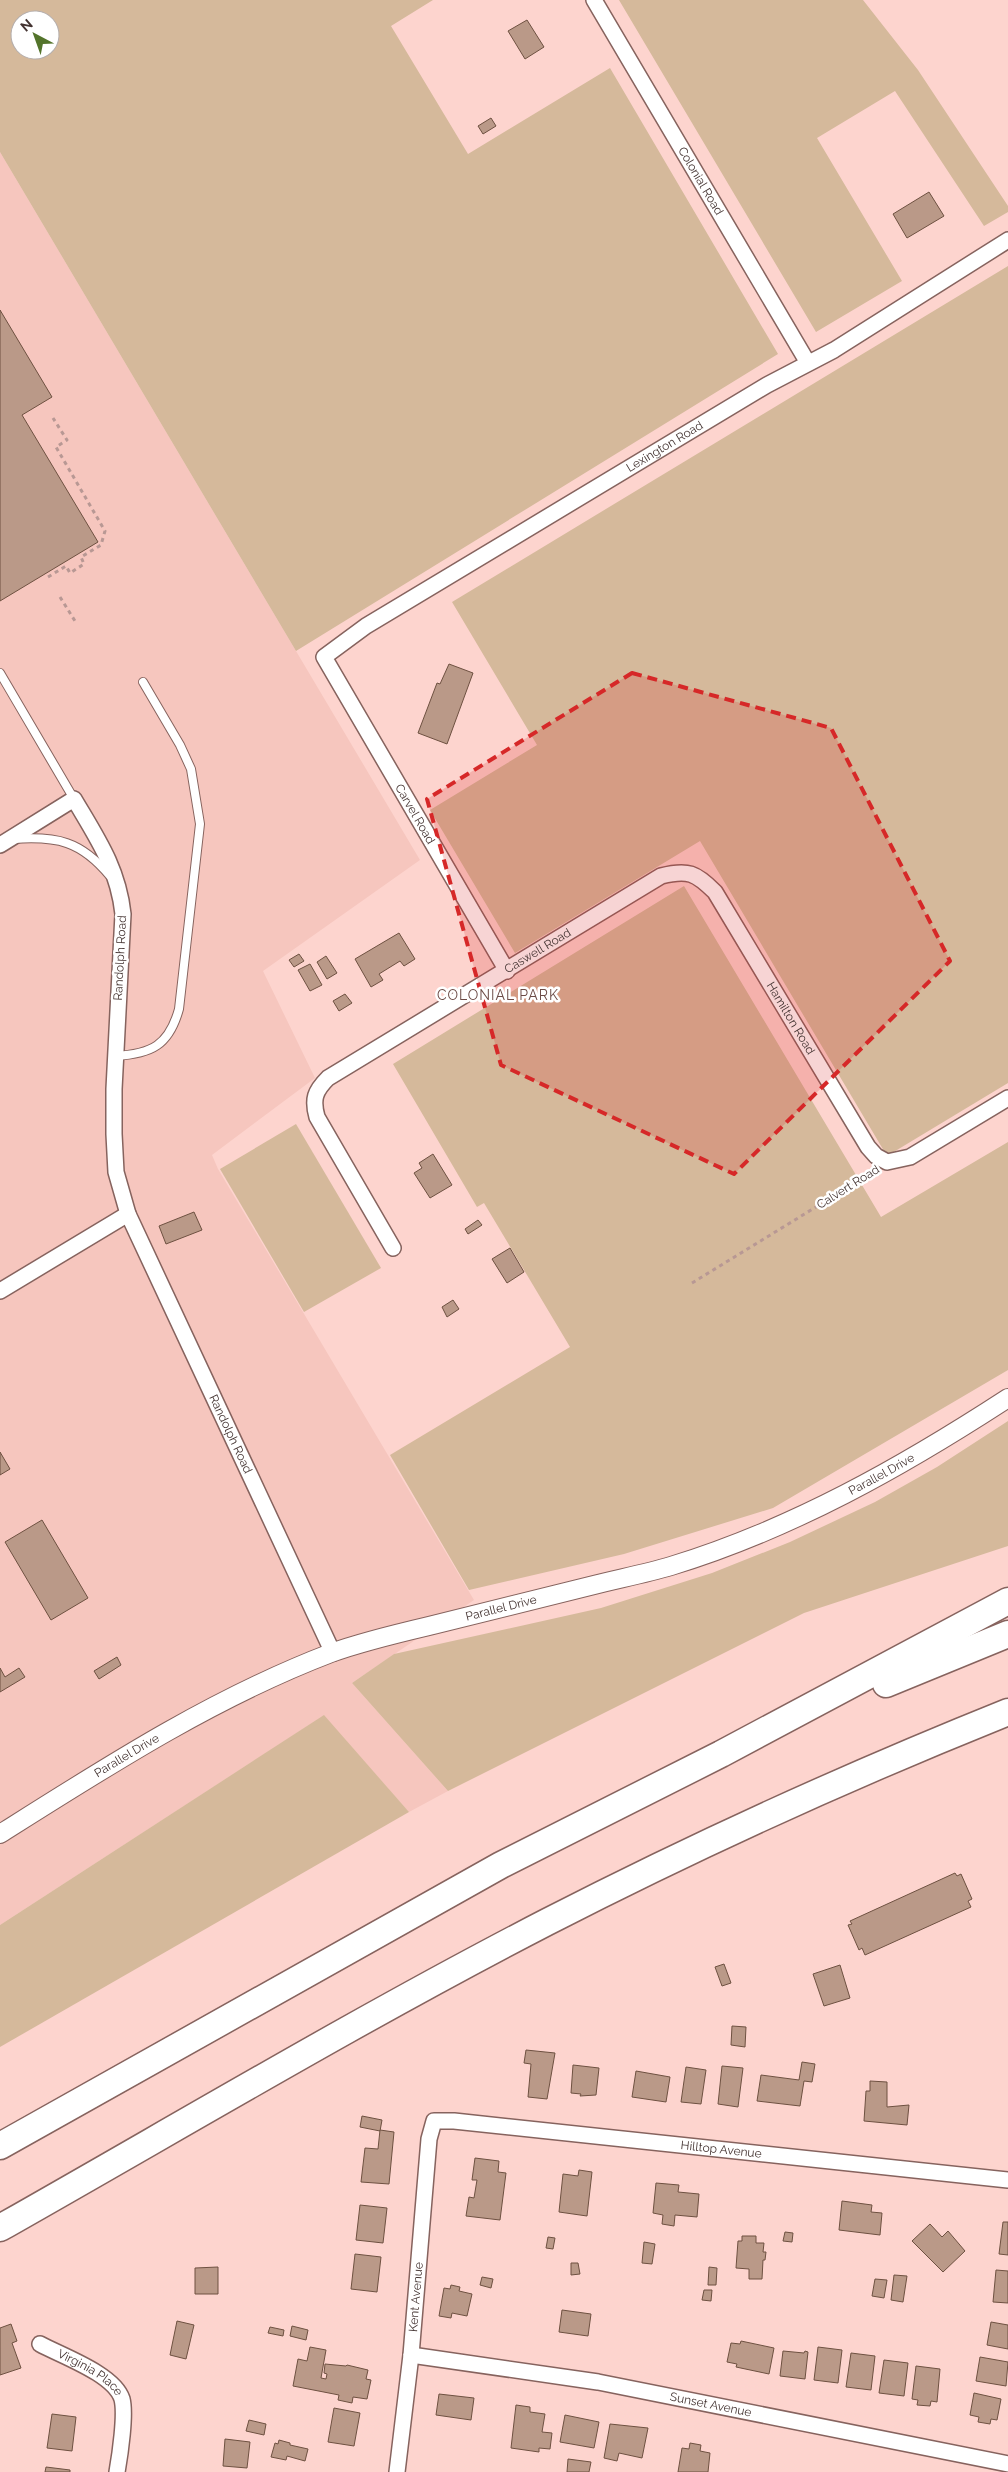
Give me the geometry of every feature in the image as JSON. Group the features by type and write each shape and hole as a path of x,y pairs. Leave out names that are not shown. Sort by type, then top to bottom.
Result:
{"highway":[{"path":"0,2146 501,1865 720,1754 1008,1600"},
{"path":"720,1754 1008,1634"},
{"path":"0,2228 408,1997 545,1923 759,1818 1008,1712"}],"street":[{"name":"Colonial Road","path":"594,0 808,363"},
{"name":"Lexington Road","path":"324,657 366,626 767,385 866,331 1008,240"},
{"name":"Carvel Road","path":"324,657 507,971"},
{"path":"4,843 74,799"},
{"name":"Randolph Road","path":"74,799 111,863 120,890 123,914 115,1056 114,1134 116,1172 128,1214 333,1653"},
{"name":"Caswell Road","path":"393,1248 317,1117 313,1105 314,1094 328,1078 661,876 678,872 694,874"},
{"name":"Hamilton Road","path":"694,874 716,892 868,1147 876,1156 888,1162"},
{"name":"Calvert Road","path":"888,1162 910,1157 1008,1098"},
{"path":"0,1291 128,1214"},
{"name":"Parallel Drive","path":"0,1834 117,1760 262,1682 333,1653 397,1633 670,1566 758,1535 825,1505 899,1466 1008,1398"},
{"name":"Hilltop Avenue","path":"434,2121 464,2122 1008,2180"},
{"name":"Kent Avenue","path":"397,2472 411,2355 429,2139 434,2121"},
{"name":"Virginia Place","path":"40,2344 116,2386 122,2400 121,2444 117,2472"},
{"name":"Sunset Avenue","path":"411,2355 598,2382 1008,2464"}],"lane":[{"path":"0,673 74,799"},
{"path":"115,1056 137,1055 152,1050 165,1039 174,1027 179,1009 200,824 190,769 180,746 143,682"},
{"path":"4,843 45,837 65,842 95,860 120,890"}],"path":[{"path":"48,577 66,566 70,573 84,564 81,558 101,545 105,531 56,447 67,440 53,418"},
{"path":"60,597 75,621"},
{"name":"Calvert Road","path":"692,1283 888,1162"}],"highlighted area":[{"path":"632,673 831,728 950,961 734,1174 501,1065 427,799"}],"shaded area":[{"path":"0,0 433,0 391,26 468,154 610,68 778,354 296,651 0,152"},
{"path":"619,0 863,0 918,70 1008,206 1008,212 984,226 895,91 817,138 902,281 816,332"},
{"path":"0,152 420,860 263,971 315,1078 212,1155 218,1169 474,1600 352,1683 448,1791 409,1812 323,1716 0,1925"},
{"path":"1008,266 1008,1083 887,1156 700,841 515,953 430,810 537,745 452,602"},
{"path":"684,886 881,1217 1008,1142 1008,1370 773,1508 624,1554 469,1590 390,1455 570,1347 484,1203 477,1207 393,1064"},
{"path":"296,1124 381,1268 304,1312 220,1169"},
{"path":"1008,1421 1008,1546 804,1613 448,1791 352,1683 394,1654 601,1608 712,1573 790,1542 875,1502 937,1467"},
{"path":"324,1715 409,1812 0,2047 0,1925"}],"building":[{"path":"527,20 544,47 525,59 508,31"},
{"path":"491,118 496,126 483,134 478,126"},
{"path":"929,192 944,216 907,238 893,214"},
{"path":"0,310 52,397 22,415 98,542 0,601"},
{"path":"449,664 473,673 447,744 418,733 437,683 440,684"},
{"path":"399,933 415,959 404,966 400,961 379,974 383,980 371,987 355,959"},
{"path":"299,954 304,961 294,967 289,960"},
{"path":"326,956 337,973 327,979 317,962"},
{"path":"310,964 322,985 310,991 298,970"},
{"path":"345,994 352,1003 339,1011 333,1001"},
{"path":"433,1154 452,1185 430,1198 414,1173 422,1168 419,1163"},
{"path":"194,1212 202,1230 166,1244 159,1226"},
{"path":"478,1220 482,1225 468,1234 465,1229"},
{"path":"510,1248 524,1272 507,1283 492,1259"},
{"path":"453,1300 459,1309 447,1317 442,1307"},
{"path":"0,1452 10,1469 0,1475"},
{"path":"42,1520 88,1598 51,1620 5,1542"},
{"path":"117,1657 121,1665 99,1679 94,1671"},
{"path":"0,1668 5,1677 19,1668 25,1677 0,1692"},
{"path":"955,1873 957,1876 961,1874 972,1899 968,1901 971,1907 865,1955 862,1948 859,1950 848,1925 852,1924 850,1921"},
{"path":"724,1964 731,1983 722,1986 715,1967"},
{"path":"840,1965 850,1998 824,2006 813,1974"},
{"path":"732,2026 746,2027 745,2047 731,2045"},
{"path":"526,2050 555,2053 547,2099 528,2097 531,2064 524,2063"},
{"path":"802,2062 815,2064 812,2082 804,2081 800,2106 757,2101 761,2075 799,2080"},
{"path":"573,2065 599,2068 596,2095 580,2096 581,2094 571,2093"},
{"path":"722,2066 743,2068 738,2107 718,2104"},
{"path":"686,2067 706,2070 701,2104 681,2102"},
{"path":"636,2071 670,2077 666,2102 632,2097"},
{"path":"870,2081 887,2082 887,2107 909,2105 907,2125 864,2121 866,2091 870,2091"},
{"path":"362,2116 382,2120 380,2131 360,2127"},
{"path":"380,2130 394,2132 389,2184 361,2182 365,2148 378,2149"},
{"path":"475,2158 499,2161 498,2172 506,2173 500,2220 466,2216 469,2197 474,2198 477,2180 472,2180"},
{"path":"579,2170 592,2172 587,2216 559,2212 563,2174 578,2176"},
{"path":"656,2183 679,2185 678,2192 699,2194 697,2217 675,2215 674,2226 662,2224 663,2215 653,2213"},
{"path":"842,2201 872,2205 871,2212 882,2213 880,2235 839,2230"},
{"path":"360,2205 387,2208 383,2243 356,2240"},
{"path":"1003,2222 1008,2222 1008,2255 999,2254"},
{"path":"930,2224 942,2237 948,2231 965,2251 943,2272 912,2241"},
{"path":"785,2232 793,2233 792,2242 783,2241"},
{"path":"742,2236 756,2236 756,2243 764,2243 763,2252 766,2252 765,2260 763,2260 762,2279 749,2279 749,2269 736,2268 738,2241 742,2241"},
{"path":"548,2237 555,2238 553,2249 546,2248"},
{"path":"644,2242 655,2244 652,2264 642,2263"},
{"path":"355,2254 381,2257 377,2292 351,2289"},
{"path":"571,2263 578,2263 580,2274 571,2275"},
{"path":"218,2267 218,2294 195,2294 195,2268"},
{"path":"709,2267 717,2268 716,2285 708,2285"},
{"path":"996,2270 1008,2271 1008,2303 993,2302"},
{"path":"894,2275 907,2276 903,2302 891,2300"},
{"path":"482,2277 493,2279 491,2288 480,2285"},
{"path":"875,2279 887,2280 884,2298 872,2296"},
{"path":"451,2285 460,2287 459,2291 472,2294 467,2316 452,2313 451,2318 439,2316 444,2288 450,2289"},
{"path":"704,2290 712,2290 711,2301 702,2300"},
{"path":"562,2310 591,2314 588,2336 559,2332"},
{"path":"177,2321 194,2325 186,2359 170,2355"},
{"path":"991,2322 1008,2325 1008,2349 987,2345"},
{"path":"11,2324 17,2341 12,2343 21,2368 0,2375 0,2328"},
{"path":"292,2326 308,2330 306,2340 290,2336"},
{"path":"270,2327 284,2330 283,2336 268,2333"},
{"path":"741,2341 774,2348 769,2374 736,2367 737,2364 727,2362 731,2343 740,2344"},
{"path":"310,2347 326,2350 321,2378 326,2379 327,2374 324,2373 325,2364 347,2365 368,2370 366,2379 371,2380 367,2399 353,2397 352,2403 338,2400 339,2395 293,2386 298,2359 307,2361"},
{"path":"818,2347 842,2350 838,2383 814,2380"},
{"path":"783,2351 808,2352 805,2379 780,2376"},
{"path":"851,2353 875,2356 871,2390 846,2387"},
{"path":"980,2357 1008,2362 1006,2386 976,2381"},
{"path":"884,2360 908,2363 904,2396 879,2393"},
{"path":"916,2366 940,2369 937,2402 931,2401 930,2406 917,2405 918,2400 912,2399"},
{"path":"974,2393 1001,2399 997,2420 991,2419 990,2424 978,2422 979,2417 970,2415"},
{"path":"439,2394 474,2398 471,2420 436,2415"},
{"path":"516,2405 530,2407 530,2412 545,2414 542,2432 552,2433 550,2449 539,2448 539,2452 511,2448"},
{"path":"334,2408 360,2413 354,2446 328,2442"},
{"path":"52,2414 76,2417 72,2451 47,2448"},
{"path":"565,2415 599,2422 594,2448 560,2442"},
{"path":"249,2420 266,2424 264,2435 246,2431"},
{"path":"610,2424 648,2428 642,2458 619,2453 617,2461 604,2458"},
{"path":"225,2439 250,2442 247,2468 223,2466"},
{"path":"279,2440 290,2443 290,2445 308,2449 305,2461 287,2456 286,2460 271,2457 275,2443 278,2444"},
{"path":"690,2443 701,2445 700,2451 710,2453 708,2472 678,2472 682,2448 689,2449"},
{"path":"568,2459 591,2462 589,2472 567,2472"},
{"path":"46,2467 70,2470 70,2472 45,2472"}],"district":[{"name":"COLONIAL PARK","path":"498,995"}]}
